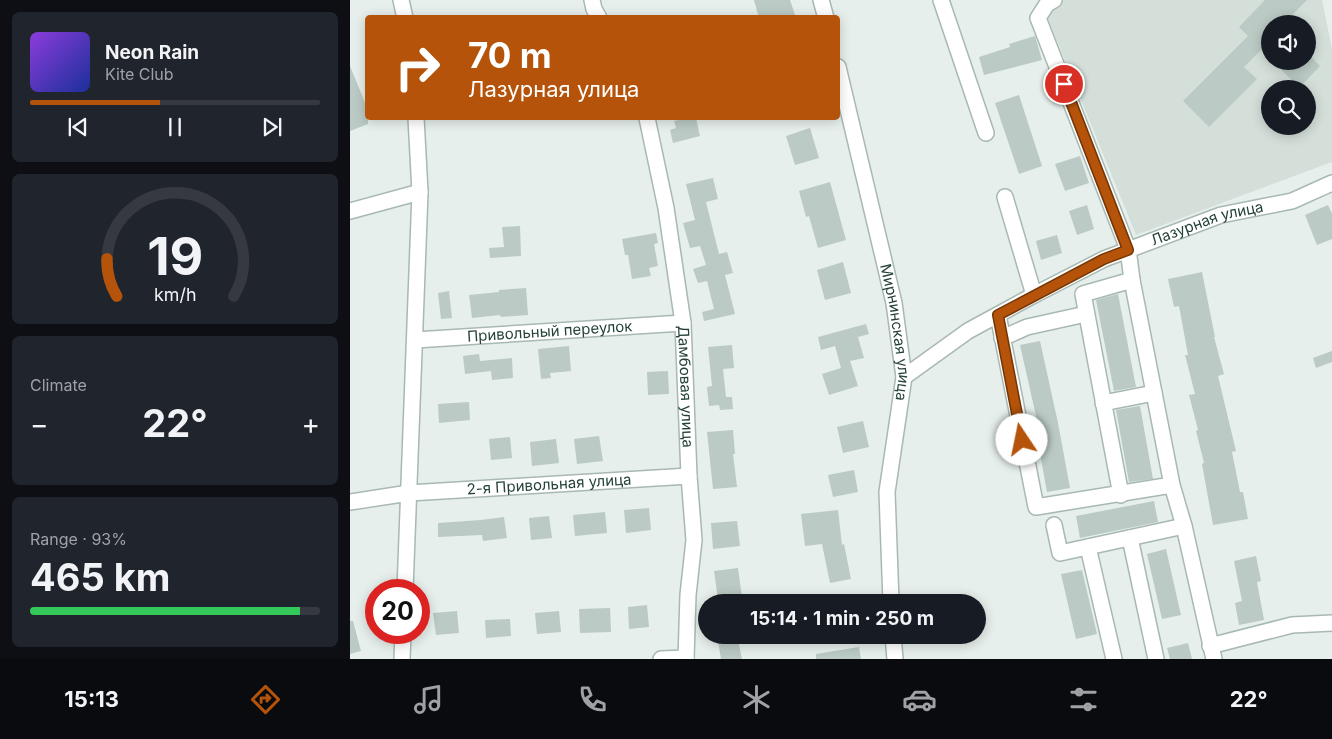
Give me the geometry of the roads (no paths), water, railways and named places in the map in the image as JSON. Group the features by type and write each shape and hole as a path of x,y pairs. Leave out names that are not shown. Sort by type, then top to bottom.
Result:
{"street":[{"path":"401,0 404,15"},
{"path":"592,0 597,15"},
{"path":"821,0 825,15"},
{"path":"941,0 986,133"},
{"path":"1054,0 1047,4 1038,18 1128,250 1132,280 1172,485 1184,526 1212,653 1292,626 1332,624"},
{"name":"Мирнинская улица","path":"840,75 894,303 904,377 887,492 891,594"},
{"path":"406,579 416,340 420,192 416,120"},
{"name":"Дамбовая улица","path":"647,120 666,208 683,323 689,476 694,540 688,595 686,658"},
{"name":"Лазурная улица","path":"904,377 968,331 1104,259 1221,215 1292,201 1332,183"},
{"path":"350,211 420,192"},
{"path":"1005,197 1034,295"},
{"path":"1120,495 1083,294 1132,280"},
{"path":"1002,338 1027,326 1086,314"},
{"path":"998,315 1036,508 1172,485"},
{"name":"Привольный переулок","path":"416,340 683,323"},
{"path":"1103,403 1154,393"},
{"name":"2-я Привольная улица","path":"350,502 410,493 689,476"},
{"path":"1054,525 1060,554 1184,526"},
{"path":"1130,538 1156,659"},
{"path":"1088,547 1114,659"},
{"path":"402,659 403,644"},
{"path":"894,644 895,659"},
{"path":"661,659 686,658"}]}
